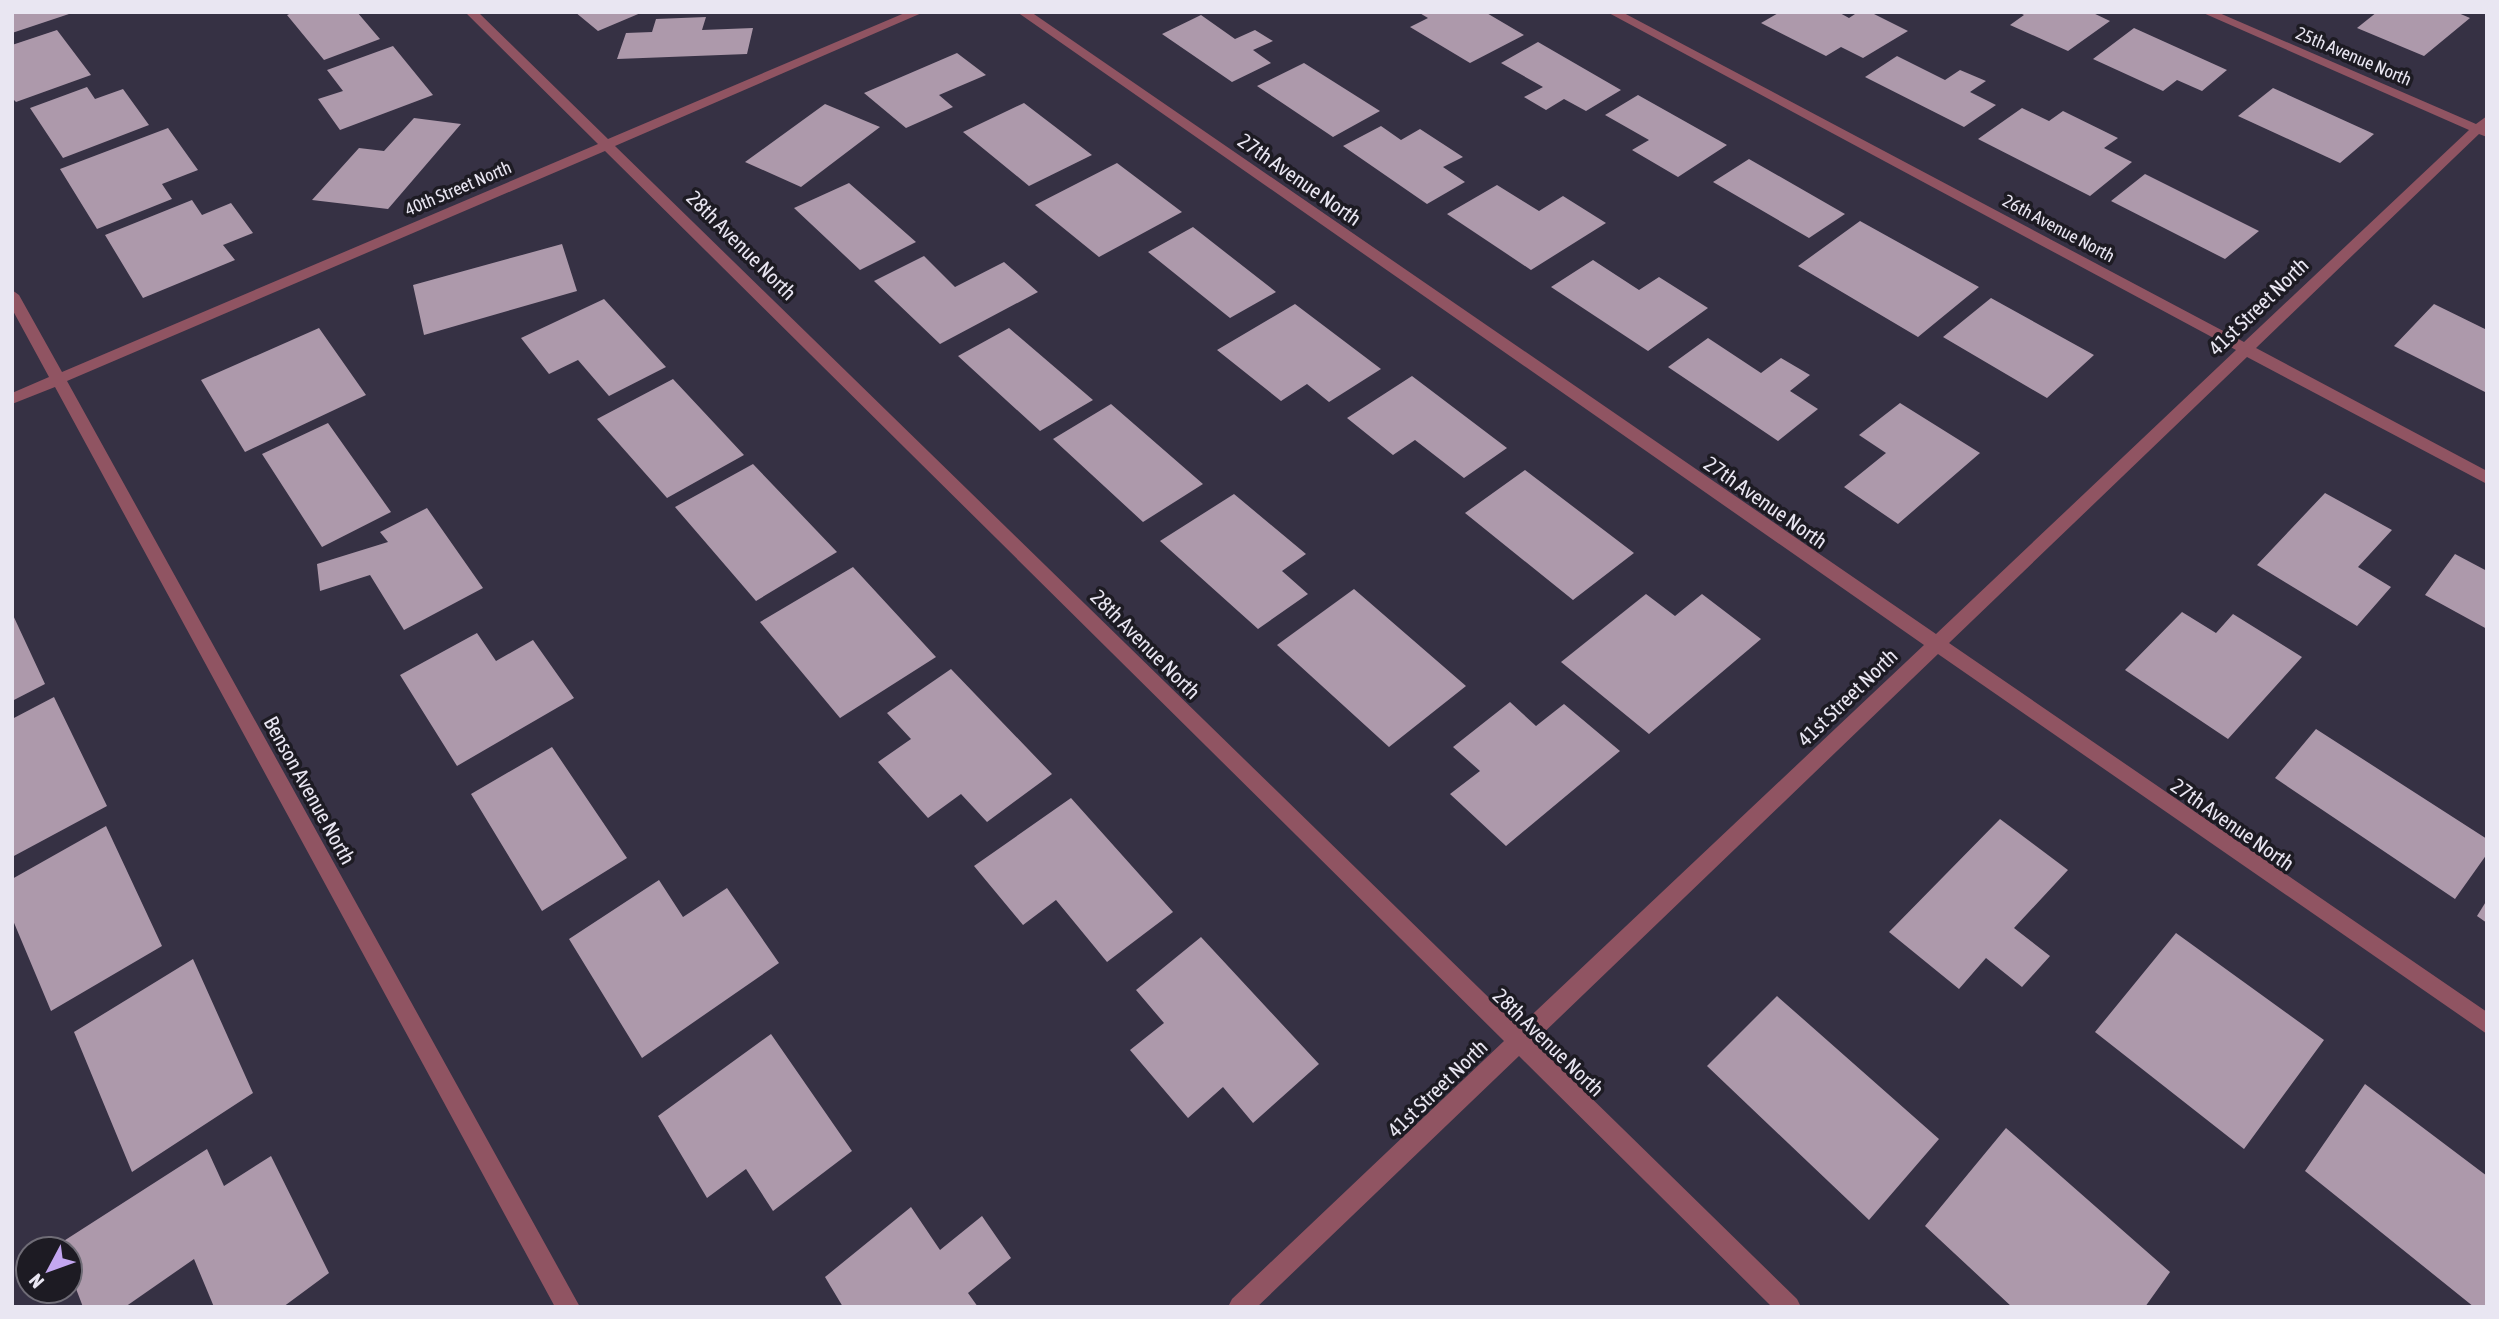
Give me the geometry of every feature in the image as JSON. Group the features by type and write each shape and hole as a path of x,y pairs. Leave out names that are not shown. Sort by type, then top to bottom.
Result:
{"street":[{"name":"28th Avenue North","path":"471,12 1789,1307"},
{"name":"40th Street North","path":"12,400 918,12"},
{"name":"27th Avenue North","path":"1023,12 2487,1024"},
{"name":"26th Avenue North","path":"1613,12 2487,478"},
{"name":"25th Avenue North","path":"2207,12 2484,127"},
{"name":"41st Street North","path":"1240,1307 1935,644 2484,127"},
{"name":"Benson Avenue North","path":"12,295 568,1307"}],"building":[{"path":"12,12 72,12 72,13 12,33"},
{"path":"294,12 357,12 380,39 324,60 287,15"},
{"path":"575,12 643,12 598,31"},
{"path":"1418,12 1485,12 1524,35 1470,63 1410,27 1428,18"},
{"path":"1780,12 1838,12 1849,18 1858,12 1870,12 1908,31 1863,58 1841,47 1826,56 1761,23"},
{"path":"2018,12 2091,12 2110,21 2068,51 2010,25 2024,15"},
{"path":"2377,12 2456,12 2470,18 2424,56 2357,28"},
{"path":"1201,15 1235,39 1255,30 1273,41 1253,50 1271,63 1232,82 1162,34"},
{"path":"706,17 702,30 753,28 747,54 617,59 626,33 652,32 656,19"},
{"path":"2134,28 2227,70 2202,91 2177,80 2163,91 2093,59"},
{"path":"57,30 91,75 16,102 12,98 12,45"},
{"path":"1538,42 1621,90 1586,111 1564,99 1546,110 1524,97 1543,87 1501,63"},
{"path":"393,46 433,95 340,130 318,99 343,91 327,70"},
{"path":"957,53 986,75 939,95 953,107 906,128 864,93"},
{"path":"1897,56 1945,80 1960,70 1986,81 1970,92 1996,105 1964,127 1865,77"},
{"path":"1304,63 1380,111 1333,137 1257,86"},
{"path":"87,87 95,99 123,89 149,125 63,158 30,108"},
{"path":"2273,88 2374,134 2340,163 2238,116"},
{"path":"1638,95 1727,145 1678,177 1632,150 1649,140 1605,115"},
{"path":"1024,103 1092,155 1029,186 963,132"},
{"path":"825,104 880,127 801,187 745,162"},
{"path":"2022,108 2049,121 2063,111 2118,138 2104,148 2132,162 2090,196 1978,139"},
{"path":"414,118 461,124 388,209 312,200 359,148 384,151"},
{"path":"1381,126 1401,140 1420,129 1463,157 1443,167 1465,182 1427,204 1343,146"},
{"path":"168,128 198,170 162,184 172,199 97,229 60,169"},
{"path":"1749,159 1845,214 1809,238 1713,182"},
{"path":"1117,163 1182,212 1099,257 1035,205"},
{"path":"2145,174 2259,231 2225,259 2111,201"},
{"path":"849,183 916,242 860,270 794,208"},
{"path":"1497,185 1539,211 1563,196 1606,223 1531,270 1447,214"},
{"path":"192,200 202,215 231,203 253,233 223,245 235,260 143,298 105,235"},
{"path":"1860,221 1979,287 1918,337 1798,266"},
{"path":"1193,227 1276,292 1230,318 1148,252"},
{"path":"562,244 577,291 424,335 413,285"},
{"path":"924,256 955,287 1004,262 1038,292 940,344 874,281"},
{"path":"1593,260 1639,290 1659,277 1708,308 1648,351 1551,287"},
{"path":"1991,298 2094,355 2047,398 1943,337"},
{"path":"604,299 666,367 609,396 578,360 549,374 521,338"},
{"path":"1295,304 1381,369 1329,402 1307,384 1281,401 1217,350"},
{"path":"2434,304 2487,330 2487,393 2394,346"},
{"path":"319,328 366,395 245,452 201,380"},
{"path":"1009,328 1093,400 1040,431 958,356"},
{"path":"1708,338 1761,373 1781,358 1810,375 1790,391 1818,409 1778,441 1668,367"},
{"path":"1412,376 1507,448 1464,478 1415,440 1393,455 1347,418"},
{"path":"673,379 744,455 667,498 597,419"},
{"path":"1900,403 1980,453 1898,524 1844,487 1886,453 1859,435"},
{"path":"1111,404 1203,484 1143,522 1053,439"},
{"path":"328,423 391,512 322,547 262,454"},
{"path":"753,464 837,552 756,601 675,507"},
{"path":"1525,470 1634,553 1573,600 1465,513"},
{"path":"2325,493 2392,530 2358,567 2391,587 2357,626 2257,565"},
{"path":"1234,494 1306,554 1282,571 1308,594 1258,629 1160,541"},
{"path":"427,508 483,588 404,630 370,575 320,591 317,564 388,542 380,532"},
{"path":"2455,554 2487,571 2487,629 2425,595"},
{"path":"853,567 936,657 840,718 760,622"},
{"path":"1354,589 1466,686 1389,747 1277,645"},
{"path":"1646,594 1675,616 1702,594 1761,639 1649,734 1561,662"},
{"path":"2182,612 2216,633 2233,614 2302,657 2228,739 2125,670"},
{"path":"12,613 45,684 12,701"},
{"path":"477,633 496,661 533,640 574,698 457,766 400,675"},
{"path":"951,669 1052,774 987,822 961,794 928,818 878,762 911,739 887,713"},
{"path":"54,697 107,806 12,857 12,719"},
{"path":"1510,702 1536,726 1564,704 1620,751 1506,846 1450,794 1480,771 1453,747"},
{"path":"2316,729 2487,839 2487,854 2455,899 2275,778"},
{"path":"552,747 627,858 542,911 471,794"},
{"path":"1071,798 1173,912 1107,962 1056,900 1023,925 974,866"},
{"path":"2000,819 2068,870 2014,928 2050,956 2022,987 1986,958 1959,989 1889,932"},
{"path":"106,826 162,946 51,1011 12,918 12,879"},
{"path":"659,880 683,917 727,888 779,963 642,1058 569,939"},
{"path":"2487,900 2487,923 2477,916"},
{"path":"2176,933 2324,1040 2244,1149 2095,1032"},
{"path":"1201,937 1319,1064 1253,1123 1223,1087 1188,1118 1130,1050 1164,1023 1136,990"},
{"path":"193,959 253,1093 132,1172 74,1032"},
{"path":"1777,996 1939,1139 1869,1220 1707,1066"},
{"path":"771,1034 852,1151 773,1211 746,1169 707,1198 658,1116"},
{"path":"2365,1084 2487,1176 2487,1307 2474,1307 2305,1171"},
{"path":"2006,1128 2170,1272 2145,1307 2012,1307 1925,1226"},
{"path":"207,1149 224,1186 271,1156 329,1273 283,1307 214,1307 194,1259 125,1307 83,1307 84,1235 73,1235"},
{"path":"911,1207 940,1250 982,1216 1011,1258 968,1293 978,1307 843,1307 825,1277"}]}
